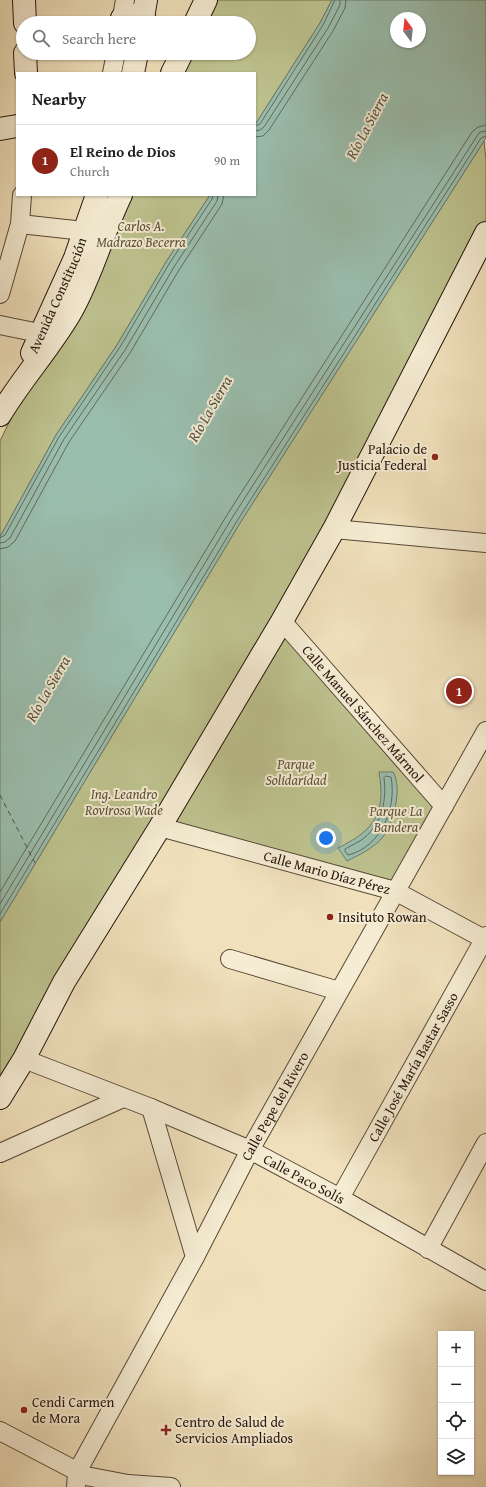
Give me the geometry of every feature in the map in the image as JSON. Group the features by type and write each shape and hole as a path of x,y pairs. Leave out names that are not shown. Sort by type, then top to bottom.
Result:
{"main road":[{"path":"24,0 24,16"},
{"path":"198,16 206,0"},
{"path":"25,60 26,72"},
{"path":"133,72 136,60"},
{"path":"172,72 178,60"},
{"path":"0,129 16,126"},
{"name":"Avenida Constitución","path":"48,334 97,196"},
{"path":"0,415 48,334 70,312 121,196"},
{"path":"0,1098 24,1059 64,982 160,827 282,621 334,528 486,233"}],"street":[{"path":"112,72 115,60"},
{"path":"0,294 20,224 22,196"},
{"path":"20,224 84,230"},
{"path":"0,325 48,334"},
{"path":"334,528 486,543"},
{"name":"Calle Manuel Sánchez Mármol","path":"282,621 444,806"},
{"name":"Calle Pepe del Rivero","path":"76,1480 195,1258 250,1150 486,731"},
{"name":"Calle Mario Díaz Pérez","path":"160,827 395,891 485,938"},
{"name":"Calle José María Bastar Sasso","path":"340,1198 485,938"},
{"path":"230,959 339,991"},
{"name":"Calle Paco Solís","path":"24,1059 151,1108 250,1150 340,1198 486,1281"},
{"path":"0,1153 123,1098"},
{"path":"151,1108 195,1258"},
{"path":"428,1249 486,1143"},
{"path":"0,1431 76,1480 86,1476 128,1484 171,1487"}],"green space":[{"path":"206,0 332,0 320,23 256,123 256,72 172,72 178,60 256,60 256,16 198,16"},
{"name":"Ing. Leandro Rovirosa Wade","path":"484,141 486,160 486,233 282,621 444,806 395,891 160,827 0,1101 0,922 240,523"},
{"name":"Carlos A. Madrazo Becerra","path":"119,196 209,196 166,262 117,345 56,435 0,537 0,441"}],"water":[{"name":"Río La Sierra","path":"332,0 486,0 486,137 484,141 240,523 0,922 0,537 56,435 117,345 166,262 209,196 256,196 256,123 320,23"},
{"path":"379,772 393,772 396,779 396,805 390,823 383,837 375,845 347,861 338,848 361,834 375,819 381,799"}],"ferry route":[{"path":"0,795 35,863"}],"place":[{"name":"Palacio de Justicia Federal","path":"435,457"},
{"name":"El Reino de Dios","path":"459,691"},
{"name":"Insituto Rowan","path":"330,917"},
{"name":"Cendi Carmen de Mora","path":"24,1410"},
{"name":"Centro de Salud de Servicios Ampliados","path":"166,1430"}],"park label":[{"name":"Parque Solidaridad","path":"296,772"},
{"name":"Parque La Bandera","path":"396,820"}]}
